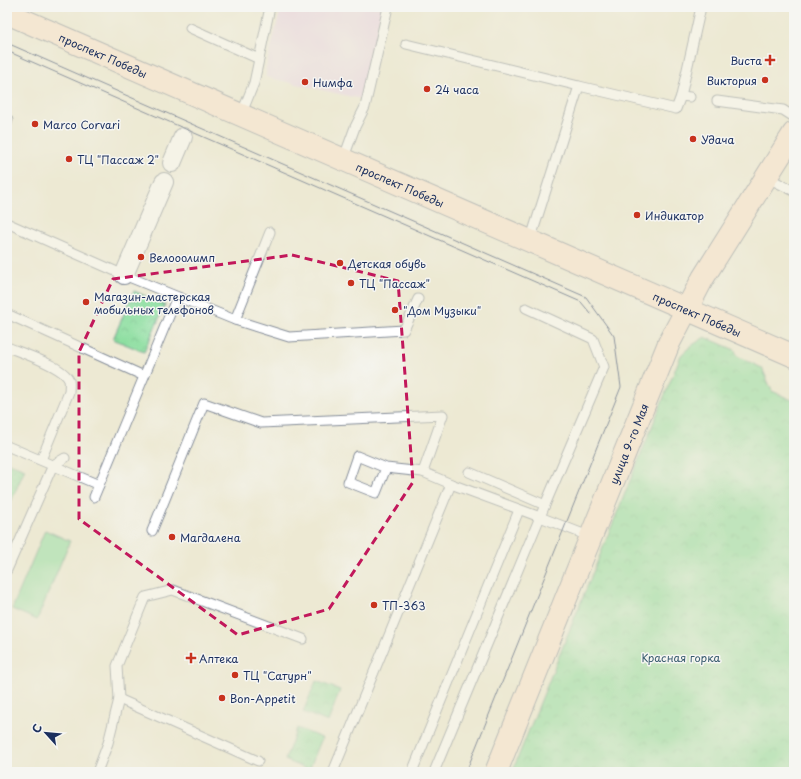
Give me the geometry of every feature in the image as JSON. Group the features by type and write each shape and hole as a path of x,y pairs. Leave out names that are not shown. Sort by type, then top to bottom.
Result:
{"street":[{"name":"проспект Победы","path":"7,13 794,356"},
{"name":"улица 9-го Мая","path":"496,772 669,343 685,308 794,133"},
{"path":"172,163 183,137"},
{"path":"124,275 164,182"}],"lane":[{"path":"241,115 254,83 270,7"},
{"path":"344,160 355,126 365,107 388,7"},
{"path":"406,44 676,109 685,96 701,7"},
{"path":"190,28 259,59"},
{"path":"530,241 579,86"},
{"path":"717,101 783,110 794,117"},
{"path":"766,177 794,191"},
{"path":"7,223 177,297 235,320 289,337 404,330 418,299"},
{"path":"235,320 270,232"},
{"path":"94,497 177,297"},
{"path":"434,772 604,367 593,339 526,308"},
{"path":"7,314 144,376"},
{"path":"7,346 57,369 65,374 70,382 69,392 41,460"},
{"path":"152,531 204,403 261,423 443,415 423,472"},
{"path":"7,446 99,485"},
{"path":"386,468 376,493 348,482 357,456 386,468 423,472 591,537"},
{"path":"7,570 53,465 65,458"},
{"path":"469,472 545,505"},
{"path":"333,772 451,484"},
{"path":"412,772 519,510"},
{"path":"97,772 108,743 119,699 117,666 145,597 173,590 303,639"},
{"path":"119,699 258,760"}],"highlighted area":[{"path":"292,255 398,281 413,482 329,609 238,635 79,519 79,352 113,279"}],"shaded area":[{"path":"281,7 383,7 361,99 266,77 266,68"}],"green space":[{"path":"134,291 165,305 144,352 113,339"},
{"name":"Красная горка","path":"705,337 735,350 737,356 762,368 772,391 794,401 794,772 512,772 681,355"},
{"path":"7,462 25,469 7,511"},
{"path":"45,530 70,541 37,620 12,609"},
{"path":"316,681 340,690 328,722 303,712"},
{"path":"297,728 322,738 309,770 285,760"}],"tram line":[{"path":"7,43 586,297 614,336 621,387 466,772"},
{"path":"7,51 581,302 591,314"}],"place":[{"name":"Виста","path":"770,60"},
{"name":"Виктория","path":"765,80"},
{"name":"Нимфа","path":"305,82"},
{"name":"24 часа","path":"427,89"},
{"name":"Marco Corvari","path":"35,124"},
{"name":"Удача","path":"693,139"},
{"name":"ТЦ \"Пассаж 2\"","path":"69,159"},
{"name":"Индикатор","path":"637,215"},
{"name":"Велооолимп","path":"141,257"},
{"name":"Детская обувь","path":"340,263"},
{"name":"ТЦ \"Пассаж\"","path":"351,283"},
{"name":"Магазин-мастерская мобильных телефонов","path":"86,302"},
{"name":"\"Дом Музыки\"","path":"395,310"},
{"name":"Магдалена","path":"172,537"},
{"name":"ТП-363","path":"374,605"},
{"name":"Аптека","path":"191,658"},
{"name":"ТЦ \"Сатурн\"","path":"235,675"},
{"name":"Bon-Appetit","path":"222,698"}]}
